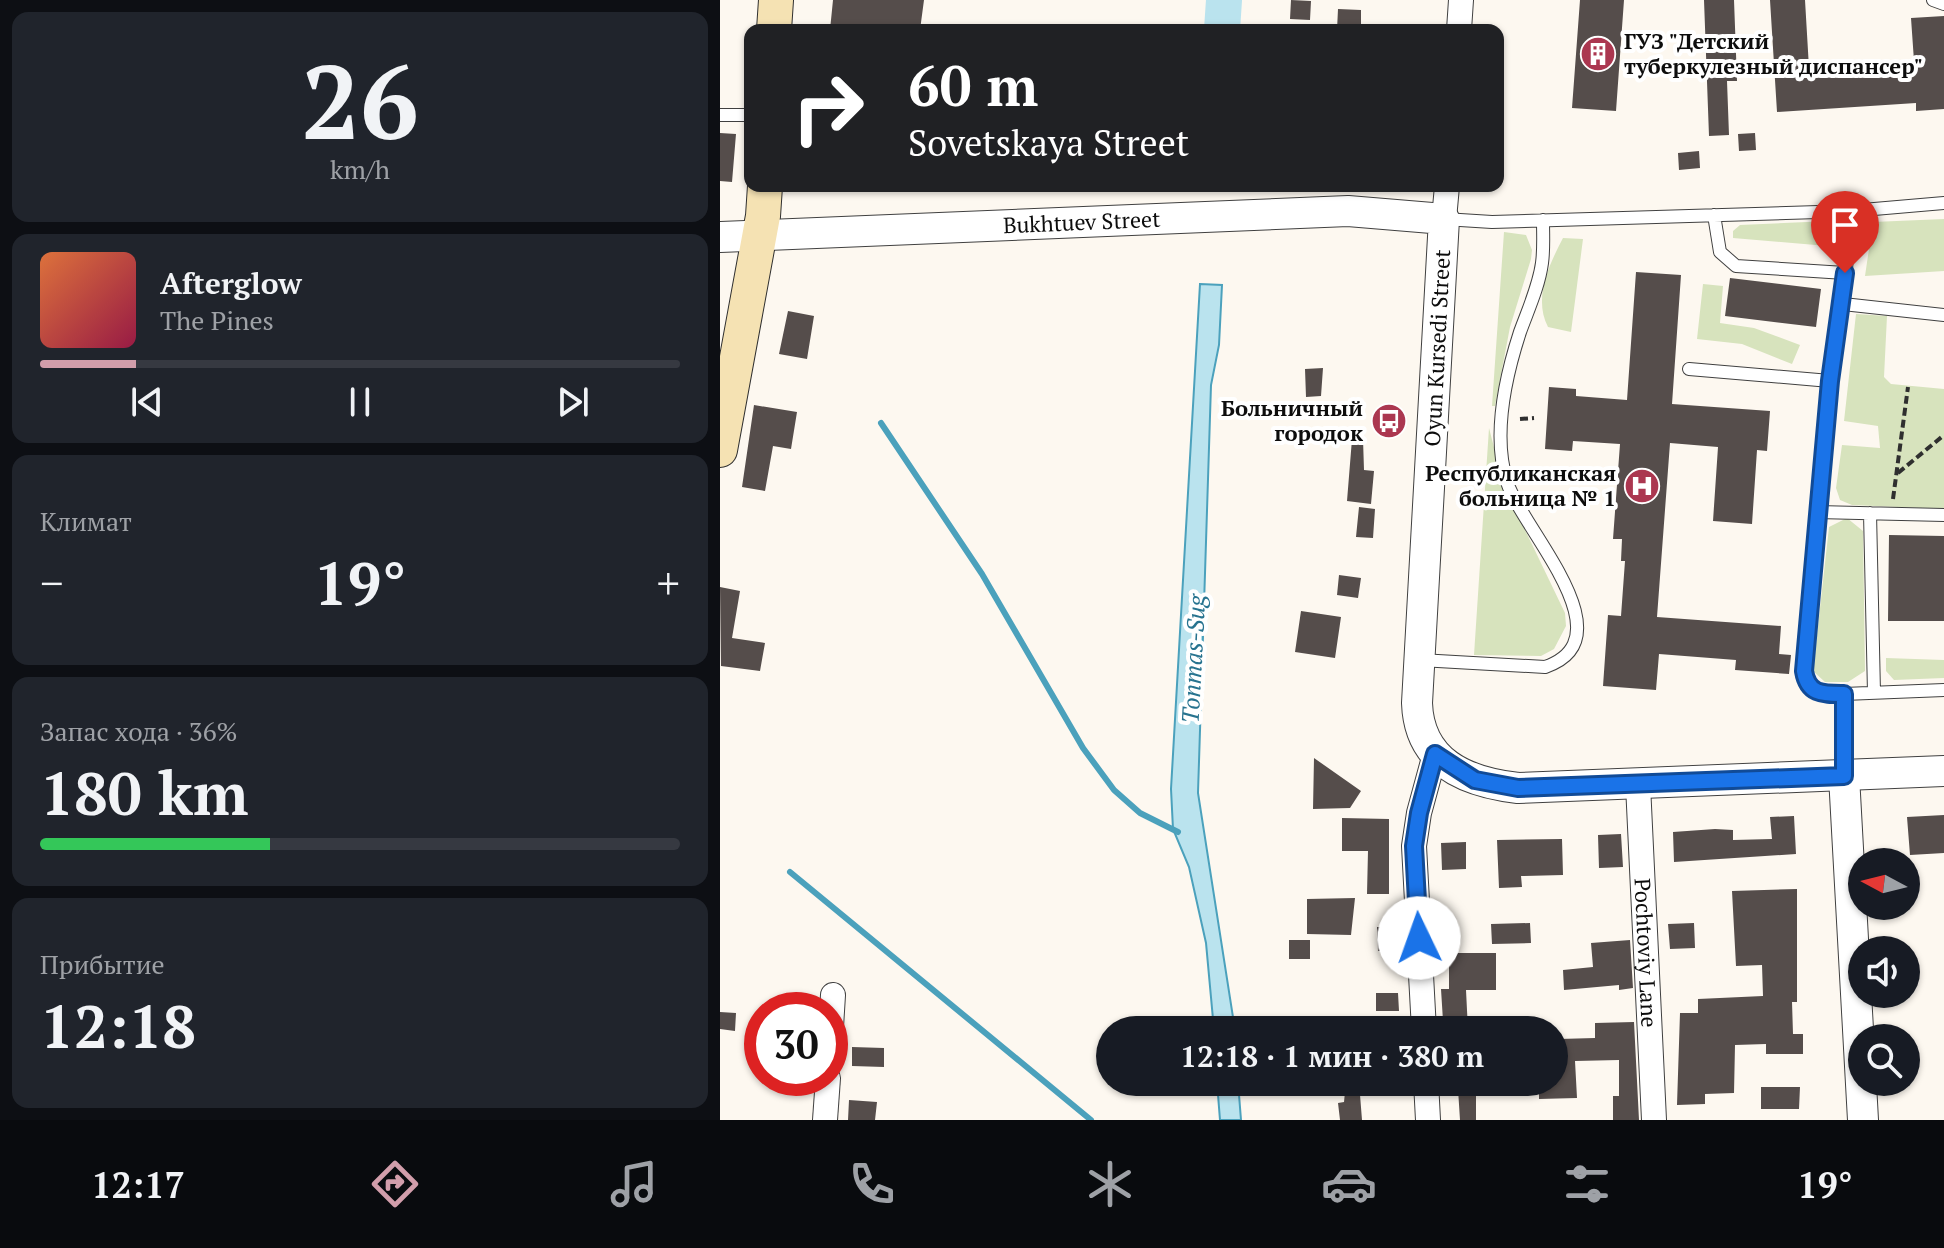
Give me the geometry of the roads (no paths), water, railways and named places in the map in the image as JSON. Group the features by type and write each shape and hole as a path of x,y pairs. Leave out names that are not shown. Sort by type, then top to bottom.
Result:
{"main road":[{"path":"774,24 776,0"},
{"path":"720,450 724,408 760,236 764,192"}],"street":[{"path":"1459,24 1461,0"},
{"name":"Oyun Kursedi Street","path":"1435,754 1421,732 1418,719 1446,192"},
{"name":"Bukhtuev Street","path":"720,237 1348,211 1444,219"},
{"path":"1423,1016 1414,846 1419,813 1435,754 1462,773 1502,786 1539,789 1944,771"},
{"path":"1844,776 1863,1120"},
{"name":"Pochtoviy Lane","path":"1638,785 1654,1120"},
{"path":"825,1120 827,1096"},
{"path":"1427,1096 1428,1120"}],"lane":[{"path":"1933,0 1944,4"},
{"path":"720,115 744,115"},
{"path":"1444,219 1543,220 1851,211 1944,203"},
{"path":"1851,211 1843,304 1830,381 1804,671 1809,687 1815,692 1844,694 1944,690"},
{"path":"1714,215 1720,252 1736,266 1845,273"},
{"path":"1420,660 1545,667 1557,663 1567,654 1579,628 1572,599 1508,486 1500,458 1506,387 1543,263 1543,220"},
{"path":"1843,304 1944,315"},
{"path":"1689,369 1830,381"},
{"path":"1817,512 1944,515"},
{"path":"1870,513 1874,693"},
{"path":"1844,694 1844,776"}],"water":[{"name":"Tonmas-Sug","path":"1200,284 1222,285 1219,345 1211,385 1198,793 1233,1016 1213,1016 1206,943 1189,867 1173,829 1171,789"},
{"path":"1218,1096 1239,1096 1241,1120 1220,1120"}],"waterway":[{"name":"Tonmas-Sug","path":"1222,24 1224,0"},
{"path":"881,423 982,574 1083,748 1114,790 1140,813 1178,832"},
{"path":"790,872 1091,1120"}],"place":[{"name":"ГУЗ \"Детский туберкулезный диспансер\"","path":"1598,54"},
{"name":"Больничный городок","path":"1389,421"},
{"name":"Республиканская больница № 1","path":"1642,486"}]}
